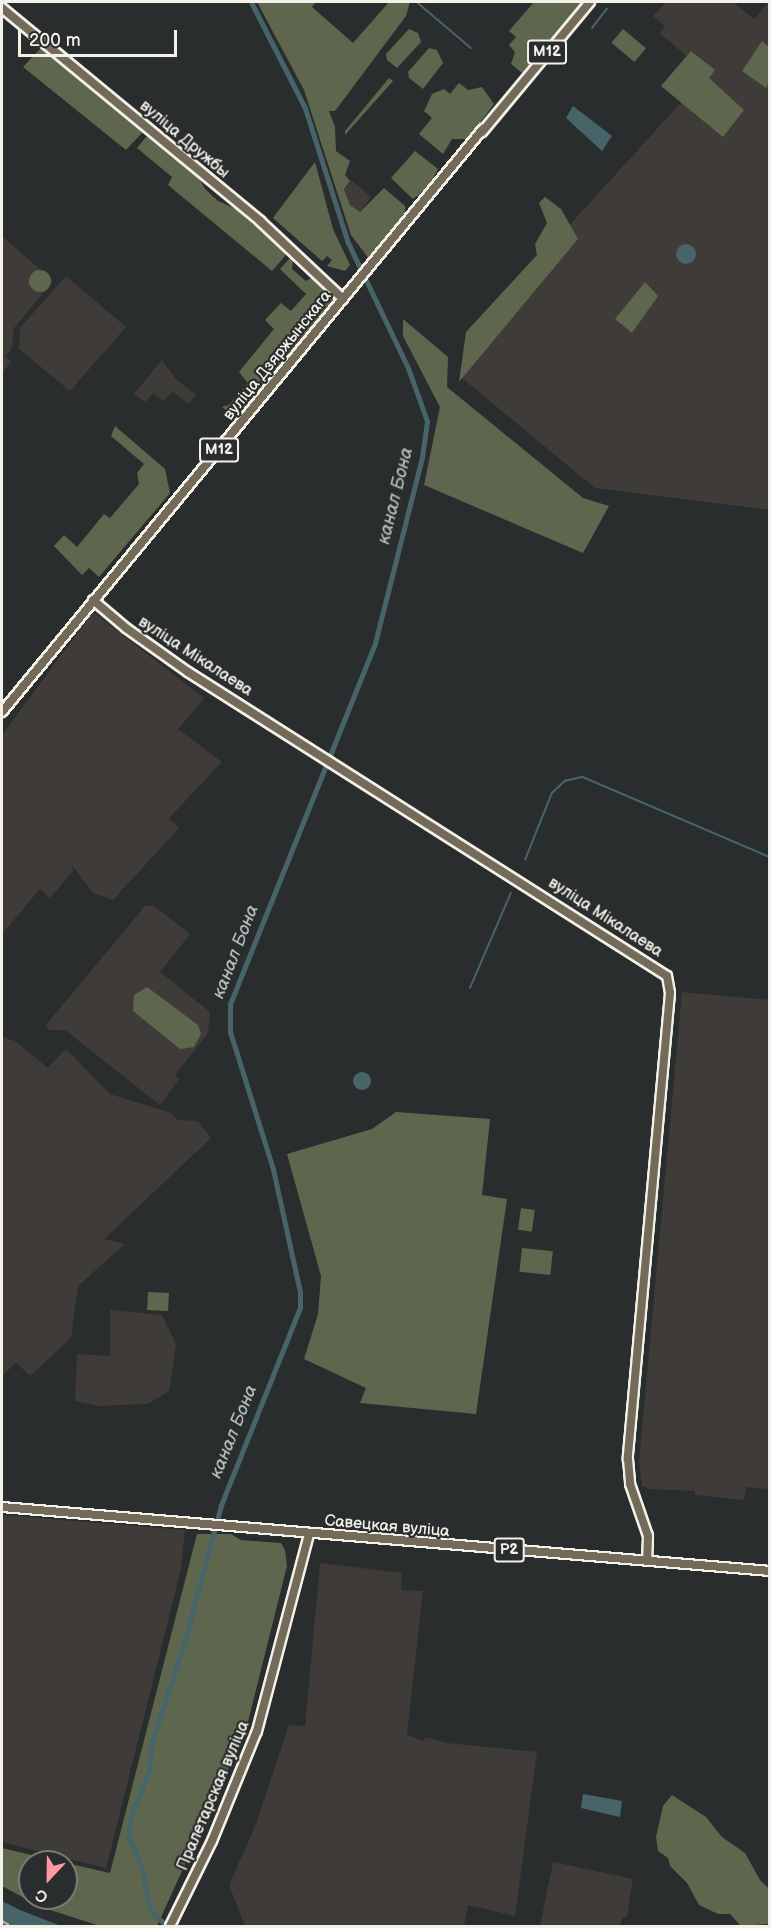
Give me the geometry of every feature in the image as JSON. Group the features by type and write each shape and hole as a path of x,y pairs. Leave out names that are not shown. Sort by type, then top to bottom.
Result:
{"main road":[{"name":"вуліца Дзяржынскага","path":"2,712 590,2"},
{"name":"вуліца Дружбы","path":"2,8 260,221 343,298"},
{"name":"вуліца Мікалаева","path":"93,600 167,657 667,976 670,993 628,1459 630,1484 648,1536 647,1561"},
{"name":"Савецкая вуліца","path":"2,1507 770,1571"},
{"name":"Пралетарская вуліца","path":"170,1926 257,1731 309,1534"}],"shaded area":[{"path":"666,2 733,2 754,19 769,2 769,510 595,488 462,378 473,331 707,74 660,33 665,26 653,16"},
{"path":"351,180 371,197 360,212 350,205 344,189"},
{"path":"2,236 53,281 14,328 12,348 6,357 11,362 2,373"},
{"path":"66,276 126,327 70,391 19,349 20,328"},
{"path":"162,360 175,378 196,395 188,404 173,392 163,401 153,393 145,402 134,394"},
{"path":"93,612 204,698 178,729 222,762 169,818 179,828 113,900 93,893 72,865 73,871 50,898 40,889 2,934 2,735"},
{"path":"153,905 190,934 160,972 210,1012 208,1033 175,1075 179,1079 160,1105 65,1030 50,1030 45,1026 145,906"},
{"path":"682,992 769,1000 769,1489 746,1487 744,1500 695,1495 695,1491 650,1489 642,1486 639,1462"},
{"path":"2,1037 15,1041 48,1068 66,1049 110,1094 171,1113 178,1120 198,1121 211,1138 104,1239 125,1244 78,1286 71,1338 30,1376 16,1362 2,1376"},
{"path":"110,1310 162,1315 176,1344 169,1391 148,1404 99,1406 75,1401 77,1354 110,1356"},
{"path":"2,1515 185,1530 181,1569 106,1868 78,1861 78,1850 34,1850 2,1842"},
{"path":"320,1563 402,1573 401,1590 423,1591 407,1735 424,1741 425,1737 447,1743 537,1752 515,1916 468,1905 464,1926 245,1926 229,1885 256,1824 289,1725 305,1726"},
{"path":"553,1862 633,1879 627,1917 622,1917 620,1926 540,1926"}],"green space":[{"path":"257,2 316,2 312,7 353,43 389,2 410,2 406,16 335,111 329,111 335,127 336,151 350,161 345,175 350,181 344,189 350,205 360,212 384,188 405,206 405,215 369,259 351,235 304,90"},
{"path":"534,2 582,2 522,73 511,64 515,52 509,45 516,37 509,31"},
{"path":"409,29 418,33 421,42 397,68 387,60 386,54"},
{"path":"623,29 646,48 634,62 611,43"},
{"path":"762,41 769,47 769,82 766,88 742,71"},
{"path":"41,48 141,128 142,133 126,150 23,67"},
{"path":"429,48 437,50 443,63 423,89 409,78 408,72"},
{"path":"691,51 715,70 709,78 744,110 723,137 661,86"},
{"path":"389,78 393,81 345,135 345,131"},
{"path":"459,83 468,90 482,87 494,104 468,139 452,139 443,154 419,134 432,118 424,111 432,94 444,89 450,94"},
{"path":"146,137 152,138 197,175 205,189 218,201 236,209 284,251 285,256 272,271 168,185 172,177 137,148"},
{"path":"415,151 438,169 428,188 413,199 391,178"},
{"path":"315,162 333,229 350,265 345,271 327,266 332,260 327,256 322,261 273,218"},
{"path":"545,197 561,209 578,239 459,382 466,332 537,255 535,244 547,223 539,203"},
{"path":"289,259 293,259 292,269 306,281 313,277 333,297 334,303 239,415 234,417 222,407 229,405 248,383 239,372 274,329 265,320 281,303 291,311 306,294 280,269"},
{"path":"40,270 48,273 51,281 48,289 40,292 32,289 29,281 32,273"},
{"path":"645,282 658,296 632,333 615,319"},
{"path":"403,319 448,357 447,387 583,498 609,506 583,553 424,485 440,407 403,336"},
{"path":"115,426 165,469 170,493 99,577 89,568 82,575 54,546 64,535 77,547 104,514 110,518 139,484 137,473 144,464 111,436"},
{"path":"147,987 198,1025 201,1034 194,1047 180,1049 133,1011 134,995"},
{"path":"396,1112 490,1119 482,1195 507,1199 476,1414 360,1403 366,1388 304,1359 318,1314 321,1276 287,1154 372,1129"},
{"path":"521,1208 535,1210 532,1232 518,1230"},
{"path":"522,1248 553,1251 550,1275 519,1272"},
{"path":"148,1292 169,1293 168,1311 147,1310"},
{"path":"197,1534 231,1534 241,1540 281,1543 285,1550 287,1566 246,1730 157,1926 100,1926 50,1910 78,1910 78,1866 110,1873"},
{"path":"672,1795 706,1817 722,1837 745,1853 760,1880 769,1889 769,1924 741,1926 730,1914 718,1914 699,1905 687,1883 670,1866 668,1858 658,1851 656,1837 663,1806"},
{"path":"2,1848 18,1852 18,1895 2,1886"}],"water":[{"path":"573,106 612,136 602,151 566,118"},
{"path":"686,244 693,247 696,254 693,261 686,264 679,261 676,254 679,247"},
{"path":"362,1072 368,1075 371,1081 368,1087 362,1090 356,1087 353,1081 356,1075"},
{"path":"583,1794 622,1801 620,1817 581,1808"},
{"path":"2,1901 18,1910 61,1926 2,1926"}],"waterway":[{"name":"канал Бона","path":"167,1926 150,1910 142,1869 129,1837 130,1819 149,1770 151,1744 184,1644 221,1505 300,1307 300,1292 273,1169 230,1032 230,1004 375,643 422,457 427,421 408,368 348,243 305,108 251,2"},
{"path":"417,2 471,48"},
{"path":"592,28 607,9"},
{"path":"525,860 552,793 565,781 583,777 770,857"},
{"path":"470,988 511,893"}],"ferry route":[{"path":"2,1921 11,1926"}]}
